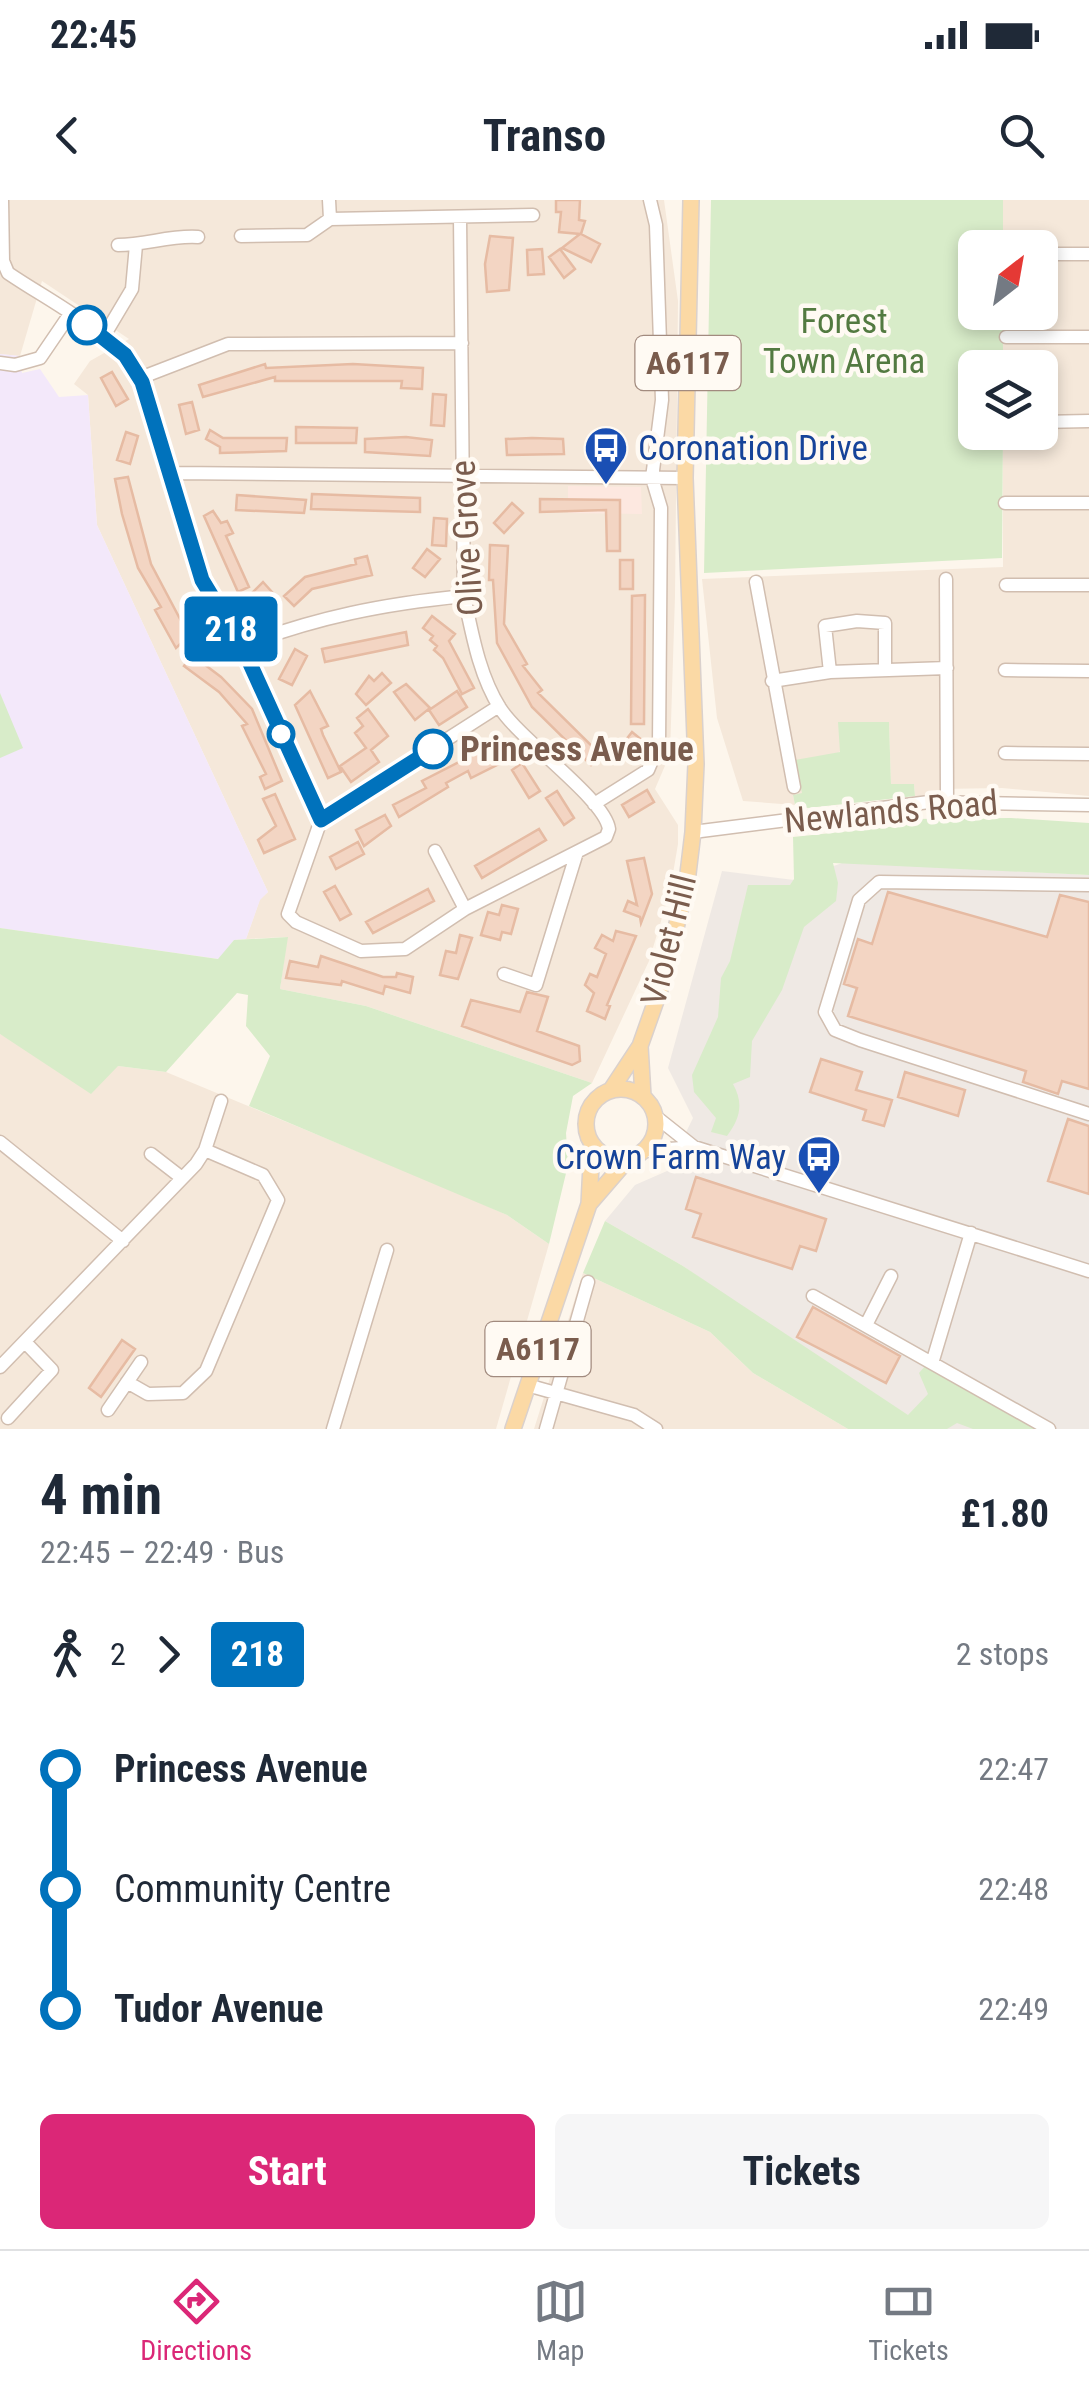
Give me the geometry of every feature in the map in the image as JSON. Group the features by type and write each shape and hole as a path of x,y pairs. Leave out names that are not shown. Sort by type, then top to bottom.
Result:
{"main road":[{"name":"A6117","path":"691,200 685,478 696,764 692,832"},
{"name":"Violet Hill","path":"611,1090 640,1046 664,978 687,882 692,832"},
{"name":"Violet Hill","path":"640,1046 642,1096"},
{"path":"611,1090 628,1089 642,1096 656,1116 655,1136 644,1152"},
{"name":"A6117","path":"513,1429 588,1204 592,1146 585,1128 589,1108 611,1090"},
{"path":"592,1146 608,1158 627,1160"},
{"name":"A6117","path":"588,1204 627,1160 644,1152"}],"street":[{"path":"2,200 4,275 104,336 125,355 140,378 173,473 187,539 202,580 242,646 321,820"},
{"path":"329,200 330,219"},
{"path":"499,706 321,820 288,914 296,922 361,951 387,953 405,949 465,908 606,838 609,830 594,804 648,770 659,744 661,508 652,478 662,400 656,225 650,200"},
{"path":"241,236 307,235 330,219 532,216"},
{"name":"Olive Grove","path":"460,217 464,596 475,649 499,706 532,746 594,804"},
{"path":"118,245 136,245 172,235 198,236"},
{"path":"104,336 132,289 136,245"},
{"path":"1058,254 1089,254"},
{"path":"2,366 40,358 70,314"},
{"path":"1006,337 1089,337"},
{"path":"140,378 228,344 462,343"},
{"path":"1058,422 1089,422"},
{"path":"173,473 685,478"},
{"path":"1004,503 1089,503"},
{"path":"946,579 948,802"},
{"path":"756,582 794,787"},
{"path":"1006,585 1089,585"},
{"path":"242,646 296,625 372,606 464,596"},
{"path":"830,672 825,626 857,621 885,623 885,668"},
{"path":"772,681 830,672 947,668"},
{"path":"1005,670 1089,671"},
{"path":"1005,753 1089,754"},
{"name":"Newlands Road","path":"692,832 948,802 1089,805"},
{"path":"435,851 465,908"},
{"path":"504,974 536,986 577,852"},
{"path":"1089,885 879,882 858,900 825,1012 836,1030 860,1040 1089,1114"},
{"path":"0,1367 182,1178 205,1150 221,1102"},
{"path":"656,1116 694,1147 1089,1270"},
{"path":"0,1142 123,1242"},
{"path":"644,1152 694,1147"},
{"path":"127,1382 148,1394 183,1393 206,1371 278,1200 263,1176 205,1150"},
{"path":"152,1154 182,1178"},
{"path":"933,1360 970,1233"},
{"path":"333,1429 387,1250"},
{"path":"866,1325 891,1276"},
{"path":"546,1429 588,1282"},
{"path":"813,1296 933,1360 1049,1429"},
{"path":"8,1418 52,1370 25,1342"},
{"path":"108,1410 142,1362"},
{"path":"526,1385 634,1415 656,1429"}],"shaded area":[{"path":"0,200 664,200 678,301 675,596 670,754 655,789 678,825 678,844 670,891 649,961 592,1083 366,1006 280,989 287,937 246,939 260,899 268,892 97,525 88,395 74,384 90,361 129,339 42,281 20,356 0,354"},
{"path":"1003,200 1089,200 1089,796 1002,788 940,789 939,795 915,796 914,784 891,785 889,722 839,722 842,749 802,794 793,795 795,805 743,801 717,718 702,579 1003,567 1003,450 1058,450 1058,350 1003,350 1003,330 1058,330 1058,230 1003,230"},
{"path":"0,354 20,356 22,373 40,369 59,397 88,395 97,525 268,892 260,900 246,939 234,940 219,959 0,928"},
{"path":"568,486 641,487 642,514 568,513"},
{"path":"845,862 1089,875 1089,1429 916,1429 683,1266 605,1221 635,1185 667,1171 693,1118 668,1068 722,871 794,880"},
{"path":"0,1034 14,1041 118,1066 166,1072 507,1215 549,1244 496,1429 0,1429"},
{"path":"583,1273 710,1332 753,1373 848,1429 534,1429"}],"green space":[{"name":"Forest Town Arena","path":"711,200 1003,200 1003,230 958,230 958,330 1003,330 1003,350 958,350 958,450 1003,450 1002,558 704,573"},
{"path":"0,693 23,748 0,758"},
{"path":"838,722 889,722 891,784 914,784 915,796 808,808 795,805 793,795 802,793 795,760 840,752"},
{"path":"1011,818 1089,823 1089,875 833,863 838,883 836,901 804,927 782,990 752,1041 750,1077 733,1084 739,1104 735,1123 727,1136 711,1132 716,1118 694,1092 692,1075 718,1017 721,978 730,961 748,885 790,885 794,879 793,837 889,827 910,819"},
{"path":"0,928 218,959 234,940 288,937 280,989 366,1006 592,1083 573,1096 566,1133 568,1165 549,1244 507,1215 249,1106 270,1056 246,1026 248,995 237,993 166,1072 118,1066 91,1094 0,1034"},
{"path":"605,1221 683,1266 908,1415 928,1394 919,1373 926,1365 1036,1429 973,1429 957,1423 947,1429 848,1429 753,1373 710,1332 583,1273"}],"building":[{"path":"556,200 580,200 579,220 585,221 581,234 600,244 591,262 562,248 580,234 559,232 561,212 556,212"},
{"path":"490,236 513,238 509,290 487,292 485,264"},
{"path":"542,249 544,274 528,275 527,250"},
{"path":"560,249 575,269 564,278 549,257"},
{"path":"265,364 266,368 353,364 423,368 422,389 401,388 402,381 275,381 275,377 203,397 199,385"},
{"path":"112,372 128,399 116,406 101,378"},
{"path":"433,394 446,395 444,426 431,425"},
{"path":"192,402 199,430 186,434 179,405"},
{"path":"296,427 357,428 356,443 296,443"},
{"path":"210,430 223,438 287,438 286,451 220,453 220,447 206,439"},
{"path":"126,432 138,436 130,464 117,460"},
{"path":"365,439 432,440 430,456 365,452"},
{"path":"506,439 563,439 564,454 507,455"},
{"path":"128,477 151,564 189,636 176,648 155,610 161,607 138,568 122,514 115,479"},
{"path":"312,494 420,498 420,512 311,509"},
{"path":"237,495 306,500 304,513 236,510"},
{"path":"540,499 620,500 620,551 607,551 606,510 540,512"},
{"path":"512,503 523,513 504,533 494,523"},
{"path":"213,511 221,523 227,521 233,533 226,536 249,587 238,592 204,516"},
{"path":"434,518 447,519 446,546 432,545"},
{"path":"490,545 508,546 504,624 527,664 523,666 542,690 538,693 601,755 591,765 532,707 497,643 493,580 489,580"},
{"path":"427,549 440,559 425,577 413,568"},
{"path":"367,556 372,575 312,589 294,606 284,596 305,577 356,564 355,559"},
{"path":"620,560 633,560 633,589 620,589"},
{"path":"263,582 280,601 269,612 252,593"},
{"path":"645,595 644,724 631,724 632,596"},
{"path":"432,616 455,634 449,641 474,688 462,694 443,658 434,650 437,646 430,640 433,636 423,628"},
{"path":"406,632 408,645 325,662 322,649"},
{"path":"295,649 307,656 292,685 279,679"},
{"path":"192,655 221,677 252,709 282,781 265,789 260,777 266,774 242,726 247,724 219,692 184,666"},
{"path":"382,673 391,683 366,705 356,694 369,676 374,681"},
{"path":"406,684 430,708 415,720 394,692"},
{"path":"310,691 328,726 321,729 341,772 328,778 295,705"},
{"path":"457,691 467,707 439,725 429,710"},
{"path":"368,709 388,736 371,750 379,762 351,782 340,766 366,748 355,733 363,726 357,718"},
{"path":"632,732 643,741 630,759 618,750"},
{"path":"498,742 507,760 471,778 468,771 399,817 393,805 426,788 422,781"},
{"path":"522,763 540,791 529,798 512,770"},
{"path":"647,790 654,802 629,817 622,805"},
{"path":"557,791 574,818 564,825 546,798"},
{"path":"275,794 295,839 264,853 258,840 276,826 263,799"},
{"path":"385,815 391,826 364,846 356,830"},
{"path":"539,829 546,840 482,878 475,866"},
{"path":"358,842 364,854 336,869 330,857"},
{"path":"644,858 652,894 641,923 640,917 624,911 628,901 637,905 627,861"},
{"path":"335,886 351,914 340,920 324,892"},
{"path":"428,889 434,901 373,933 366,922"},
{"path":"888,892 1047,937 1060,895 1089,902 1089,1089 1062,1081 1058,1094 1023,1082 1026,1071 848,1016 857,988 844,984 858,939 872,944"},
{"path":"502,905 518,909 511,934 502,932 500,940 481,935 488,912 499,915"},
{"path":"616,931 636,936 607,1005 610,1006 605,1019 587,1011 594,993 585,985 590,974 597,977 606,954 595,948 602,935 613,941"},
{"path":"460,935 472,938 458,979 440,975 446,951 456,953"},
{"path":"321,956 383,977 396,977 397,973 413,977 410,993 385,986 383,994 342,981 341,985 286,978 290,961 318,967"},
{"path":"527,992 548,997 537,1031 579,1046 580,1061 572,1065 462,1026 471,1000 520,1012"},
{"path":"821,1059 862,1072 856,1090 892,1100 884,1126 863,1120 866,1110 810,1092"},
{"path":"905,1072 965,1090 958,1116 898,1097"},
{"path":"1068,1119 1089,1126 1089,1194 1048,1181"},
{"path":"696,1177 826,1219 816,1251 800,1246 792,1269 693,1237 701,1214 686,1209"},
{"path":"813,1307 900,1356 886,1383 797,1337"},
{"path":"122,1340 135,1349 101,1397 89,1388"}],"bus line":[{"name":"218","path":"87,325 125,355 142,382 173,473 187,539 202,580 242,646 321,820 433,749"}],"place":[{"name":"Coronation Drive","path":"606,486"},
{"name":"Princess Avenue","path":"433,749"},
{"name":"Crown Farm Way","path":"819,1195"}]}
